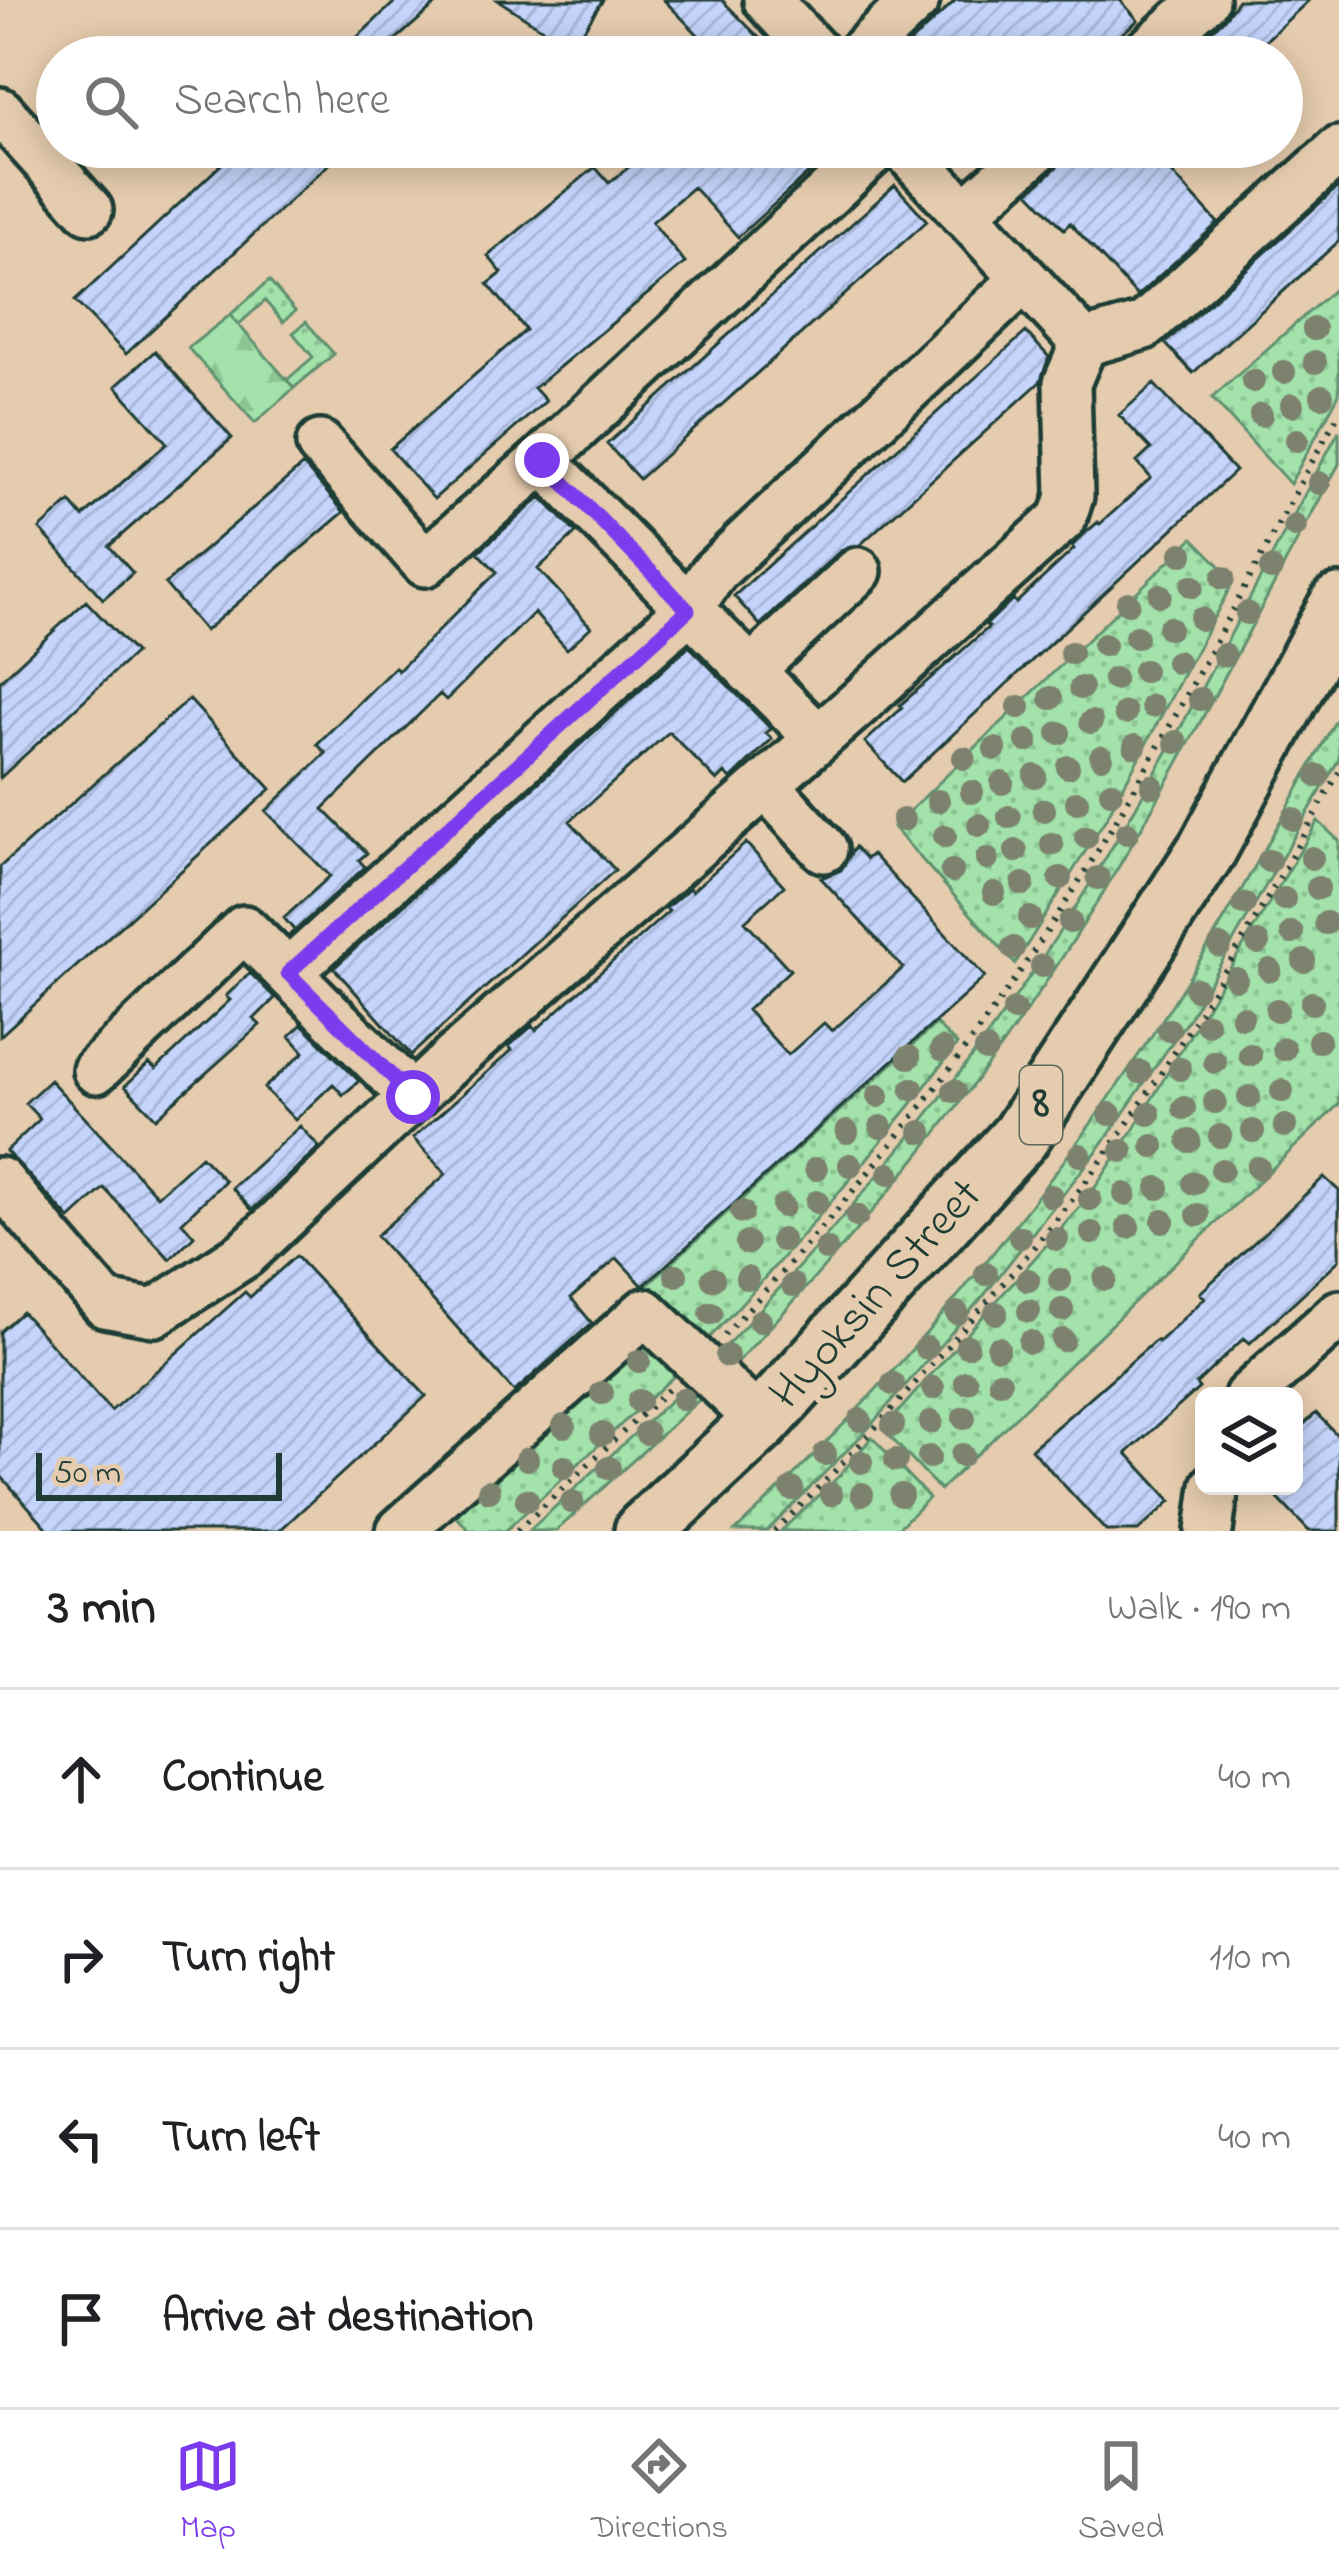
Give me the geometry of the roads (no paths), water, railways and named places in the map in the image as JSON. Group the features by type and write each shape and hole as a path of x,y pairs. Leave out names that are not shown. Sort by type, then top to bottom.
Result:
{"main road":[{"name":"Hyoksin Street","path":"644,1531 761,1422 1020,1137 1208,848 1339,604"}],"street":[{"path":"767,0 800,36"},
{"path":"878,36 916,0"},
{"path":"1165,36 1205,0"},
{"path":"0,111 36,151"},
{"path":"1084,343 1144,326 1339,150"},
{"path":"51,168 89,210"},
{"path":"320,444 425,563 855,168"},
{"path":"922,168 1084,343"},
{"path":"964,214 1015,168"},
{"path":"288,973 688,610 714,572 1024,279"},
{"path":"0,1180 105,1304 154,1313 245,1254 413,1097 1063,518 1070,496 1067,383 1084,343"},
{"path":"542,460 818,738"},
{"path":"750,671 858,571"},
{"path":"766,785 824,849"},
{"path":"96,1070 244,929 413,1097"},
{"path":"400,1531 645,1312 761,1422"},
{"path":"1258,1387 1339,1315"},
{"path":"1209,1531 1214,1495"}]}
